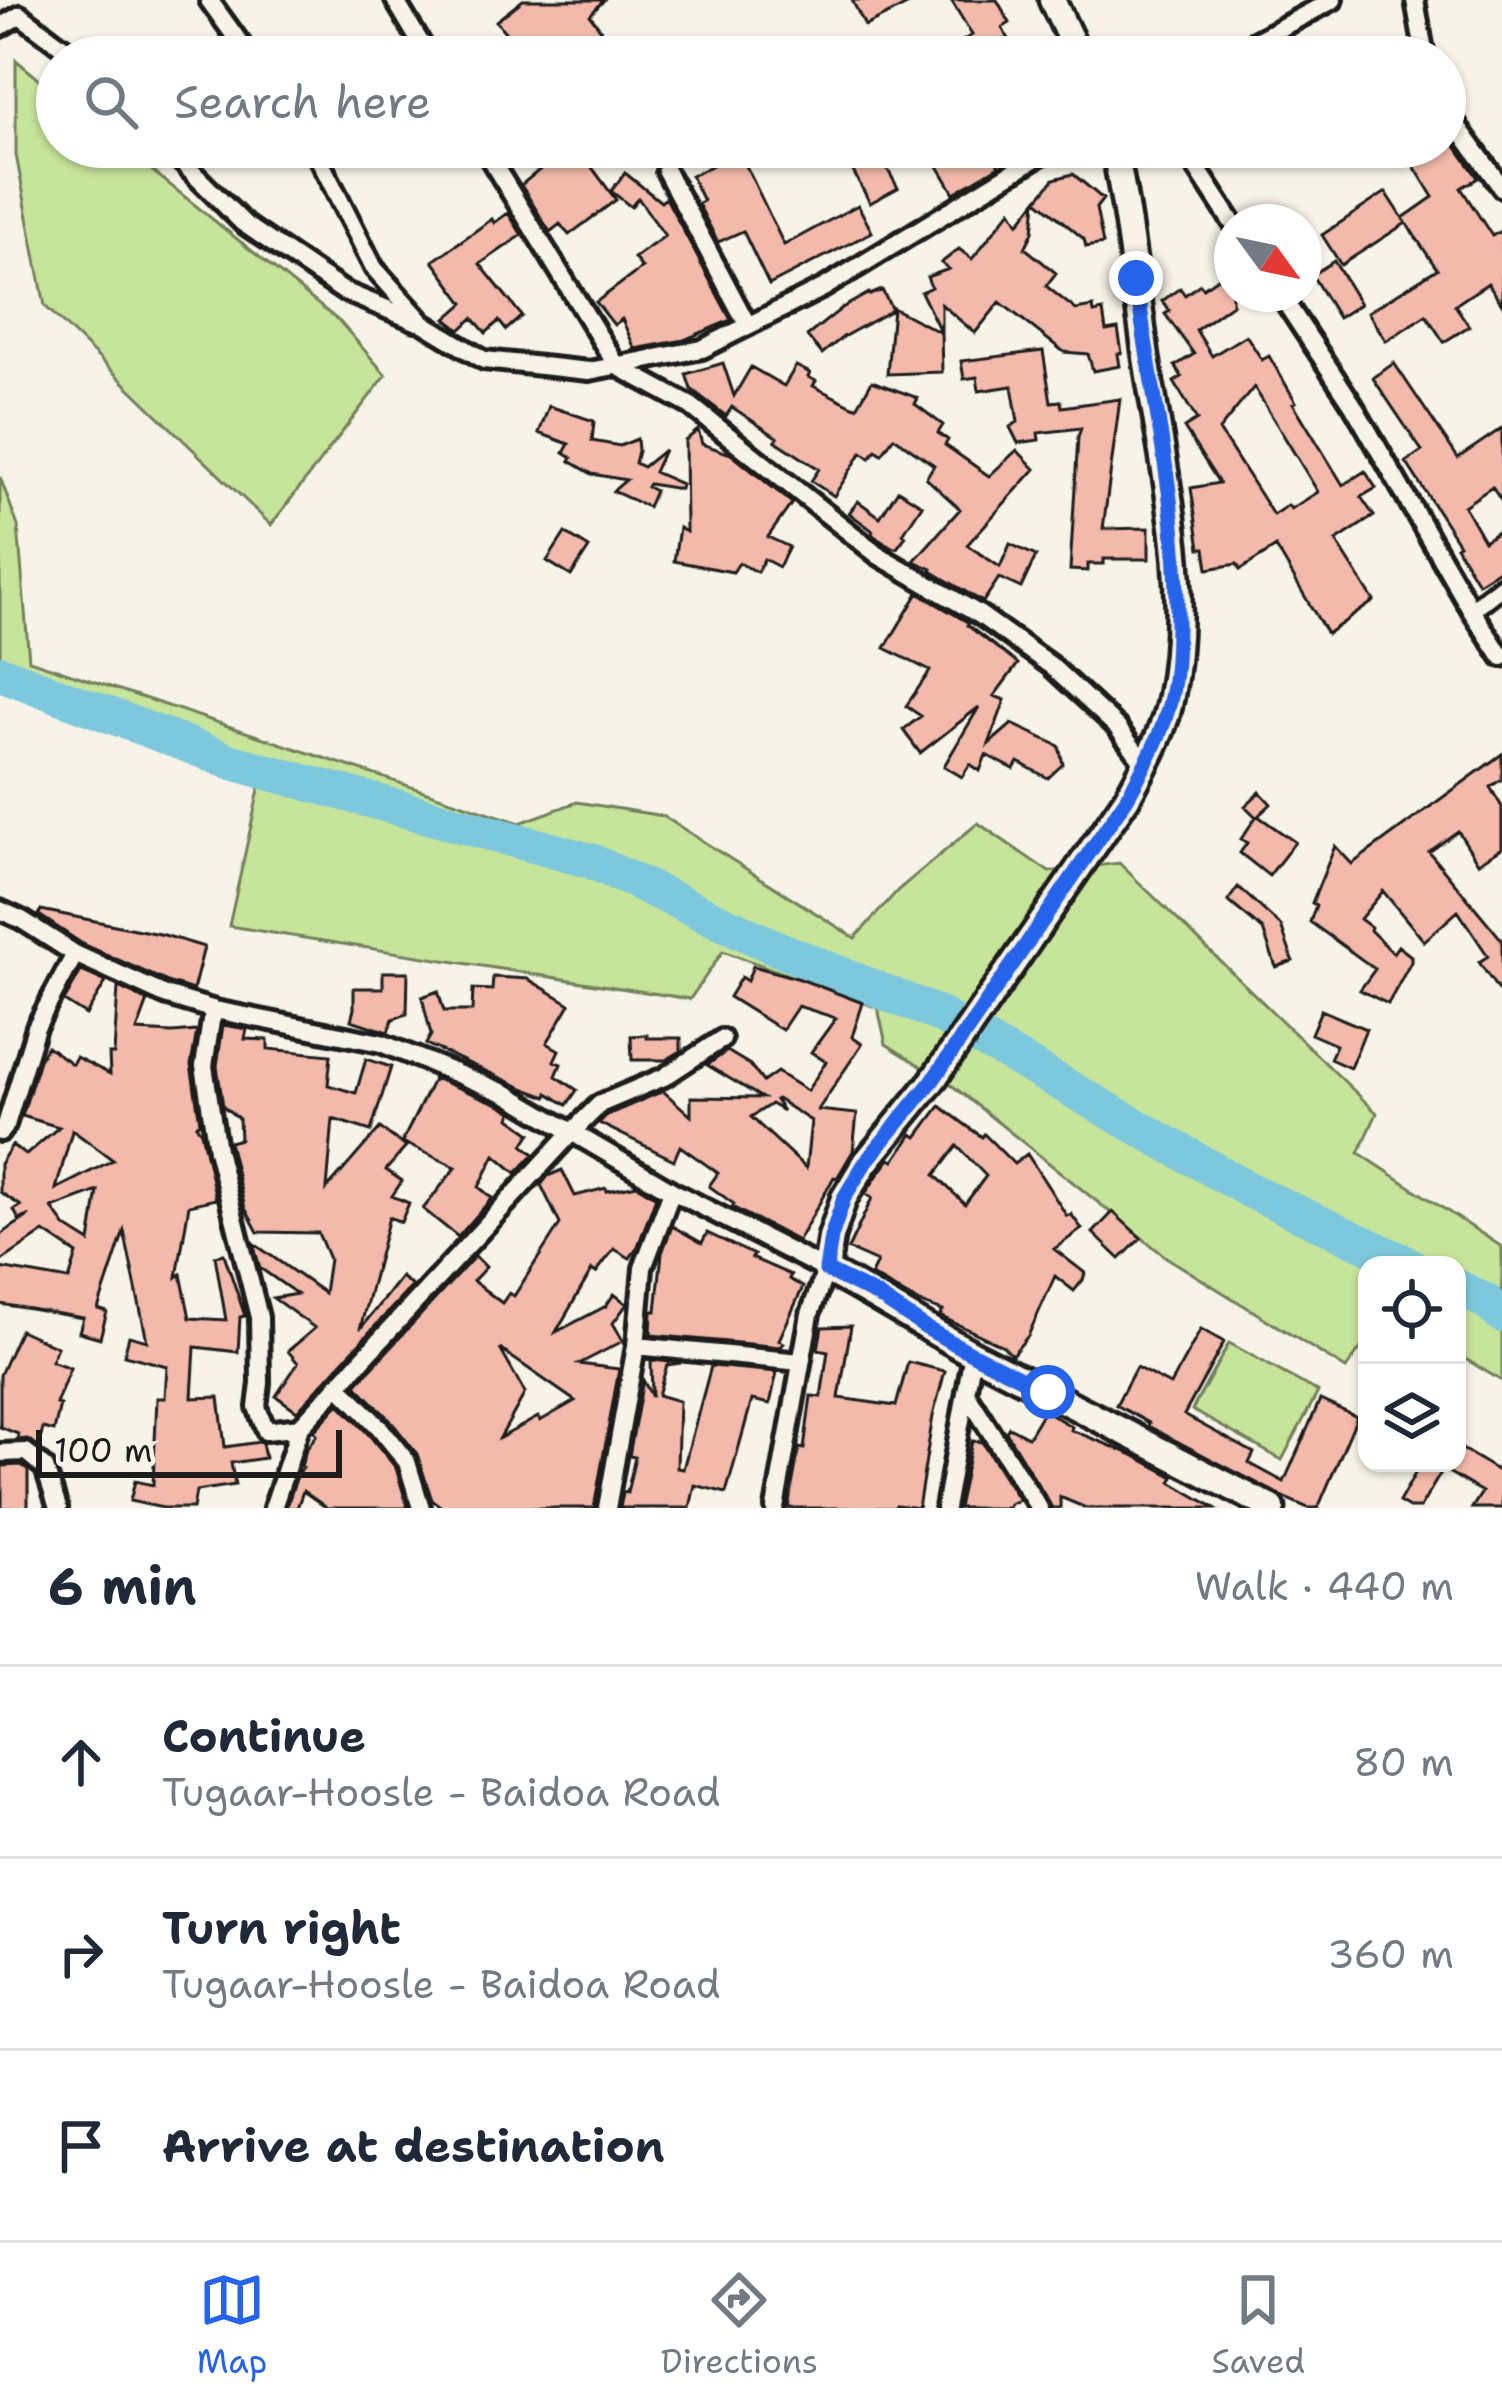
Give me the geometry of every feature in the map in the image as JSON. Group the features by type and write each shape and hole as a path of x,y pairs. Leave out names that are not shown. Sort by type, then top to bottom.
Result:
{"main road":[{"path":"1054,1 1070,36"},
{"path":"1118,168 1170,494 1178,577 1171,701 1127,798 933,1080 865,1163 844,1198 826,1270 973,1354 1272,1508"}],"street":[{"path":"209,0 235,36"},
{"path":"395,0 416,36"},
{"path":"1266,36 1334,0"},
{"path":"1415,0 1421,36"},
{"path":"0,6 48,36"},
{"path":"0,27 20,15"},
{"path":"1466,138 1502,188"},
{"path":"188,168 244,223 343,291 423,323 484,360 589,371 702,349 825,287 1020,168"},
{"path":"324,168 374,268 423,323"},
{"path":"496,168 617,366 692,406 878,556 980,615 1050,665 1117,727 1145,764"},
{"path":"1197,168 1220,204"},
{"path":"666,172 748,326"},
{"path":"1292,312 1353,405 1502,657"},
{"path":"1472,610 1502,586"},
{"path":"0,910 75,954 165,995 215,1010 381,1043 507,1094 672,1191 826,1270 810,1313 775,1508"},
{"path":"0,1132 36,1027 75,954"},
{"path":"215,1010 204,1066 222,1175 259,1317 257,1407 266,1431 300,1427"},
{"path":"273,1508 300,1427 572,1132 600,1104 664,1077 722,1039"},
{"path":"607,1508 636,1346 643,1268 672,1191"},
{"path":"636,1346 801,1362"},
{"path":"945,1508 973,1354"},
{"path":"338,1385 407,1462 421,1508"},
{"path":"966,1393 1039,1508"},
{"path":"0,1453 26,1452 45,1468 58,1508"}],"green space":[{"path":"16,60 36,77 36,168 149,168 340,322 386,375 271,525 45,306 16,155"},
{"path":"0,477 18,526 29,660 520,823 577,802 663,816 855,938 898,890 978,823 1049,872 1119,863 1377,1113 1359,1153 1502,1247 1502,1381 1466,1359 1466,1256 1358,1256 1358,1352 1346,1369 1166,1257 954,1087 886,1044 878,1008 723,951 690,999 229,926 260,785 0,681"},
{"path":"1229,1343 1318,1392 1282,1460 1192,1410"}],"building":[{"path":"523,0 604,0 590,15 601,30 593,36 508,36 496,21"},
{"path":"852,0 917,0 865,26"},
{"path":"951,0 997,0 1010,23 1002,28 1007,36 972,35"},
{"path":"1466,161 1478,178 1461,188 1492,236 1502,230 1502,304 1488,283 1455,305 1469,326 1444,342 1426,315 1386,341 1368,312 1437,269 1403,218 1433,197 1415,168 1466,168"},
{"path":"542,168 592,168 616,200 569,235 560,224 550,232 521,185"},
{"path":"707,168 747,168 784,245 858,205 872,232 769,285 743,231 718,242 698,204 703,201 691,176"},
{"path":"851,168 887,168 898,188 870,203"},
{"path":"939,168 996,168 954,193"},
{"path":"625,173 661,202 666,198 731,320 684,340 635,349 622,319 614,325 596,302 642,268 634,258 665,236 638,198 631,207 611,191"},
{"path":"1073,174 1103,199 1096,208 1103,244 1086,247 1084,239 1037,200 1054,179"},
{"path":"1386,192 1406,223 1341,265 1322,235"},
{"path":"1036,201 1033,232 1025,248 1056,273 1046,286 1076,310 1093,307 1094,313 1103,311 1106,331 1118,329 1120,366 1093,371 1088,354 1064,352 1000,302 975,333 941,304 941,333 921,292 931,287 927,277 949,269 941,263 959,249 972,259 1011,210 1019,223"},
{"path":"508,213 522,235 480,264 522,316 506,330 499,321 486,333 473,318 460,330 446,319 464,303 433,261"},
{"path":"1334,261 1360,304 1338,318 1322,292 1322,269"},
{"path":"1214,280 1214,312 1221,312 1196,330 1212,356 1246,335 1262,360 1269,356 1343,485 1365,471 1376,488 1361,497 1374,516 1336,541 1374,601 1327,634 1276,547 1240,570 1237,564 1208,569 1205,548 1200,548 1191,488 1219,483 1184,428 1197,420 1174,382 1182,377 1175,366 1194,354 1165,314 1170,311 1162,301 1180,288 1185,295 1200,284 1203,288","holes":["1254,387 1318,492 1291,509 1288,505 1273,515 1219,430"]},
{"path":"882,290 892,310 822,354 807,336 842,308"},
{"path":"893,308 941,333 942,372 887,374"},
{"path":"1043,351 1051,402 1061,401 1062,407 1120,399 1103,529 1149,528 1149,559 1104,559 1104,564 1088,564 1088,571 1070,570 1081,428 1038,433 1039,440 1018,443 1010,427 1018,422 1012,386 979,391 977,377 964,379 961,361"},
{"path":"723,363 734,396 751,367 784,386 796,366 810,373 808,377 816,381 813,386 853,406 857,407 872,381 918,398 915,404 943,425 938,433 948,440 945,445 989,476 1017,450 1035,469 967,545 1000,567 1010,544 1036,556 1021,588 999,578 983,602 914,561 960,509 926,478 934,465 894,437 882,454 876,450 870,458 862,452 834,496 811,481 819,469 778,438 732,407 726,416 691,389 686,374"},
{"path":"1394,363 1458,458 1502,428 1502,502 1492,487 1464,506 1484,541 1502,529 1502,568 1478,583 1459,544 1406,462 1422,451 1373,378"},
{"path":"549,406 594,421 592,441 620,446 637,439 635,463 643,467 664,450 654,472 681,484 680,489 649,484 655,491 648,507 613,491 626,480 592,474 570,461 564,453 569,444 539,433"},
{"path":"698,430 702,444 731,454 792,503 768,537 789,547 779,567 764,559 757,572 739,563 733,572 674,561 679,528 686,532 685,441"},
{"path":"898,490 922,505 894,548 849,513 858,501 880,517"},
{"path":"565,533 589,548 571,576 547,561"},
{"path":"918,593 969,623 1018,664 994,696 1005,700 989,744 1012,724 1059,746 1063,764 1048,778 1018,762 1014,769 986,755 980,771 970,764 962,777 944,766 979,707 920,753 903,730 921,716 906,706 930,671 885,648"},
{"path":"1502,754 1502,779 1490,787 1502,807 1502,848 1478,863 1458,831 1429,852 1502,940 1502,996 1479,962 1488,956 1458,911 1424,941 1383,891 1360,919 1393,953 1398,946 1411,956 1411,962 1388,1004 1360,990 1375,969 1310,922 1316,905 1312,903 1335,846 1352,864"},
{"path":"1260,792 1271,804 1258,816 1295,842 1269,876 1240,853 1247,843 1241,839 1256,817 1245,806"},
{"path":"1238,887 1281,926 1293,961 1276,967 1263,930 1228,901"},
{"path":"41,910 204,947 193,990 81,943 39,915"},
{"path":"753,966 863,1003 852,1037 862,1044 818,1110 857,1114 853,1151 798,1241 732,1207 709,1186 718,1173 680,1146 674,1160 599,1123 663,1091 691,1116 691,1097 762,1098 707,1065 727,1051 750,1065 763,1082 777,1072 807,1091 826,1062 811,1052 836,1018 798,1006 782,1030 729,997 741,977 747,981","holes":["777,1099 811,1121 806,1168 751,1117 771,1104 783,1111"]},
{"path":"81,971 106,982 86,1015 64,1001"},
{"path":"383,972 408,972 407,1014 393,1019 388,1032 351,1020 354,988 383,988"},
{"path":"493,977 528,979 570,1004 547,1043 559,1050 554,1061 561,1064 556,1076 577,1090 567,1105 426,1044 431,1035 422,997 438,991 444,1011 472,1011 473,989 492,990"},
{"path":"118,987 148,1001 137,1031 197,1031 191,1065 200,1122 196,1125 216,1199 189,1205 177,1277 181,1274 190,1318 226,1320 215,1256 224,1254 245,1316 240,1317 238,1352 195,1347 192,1398 219,1397 225,1447 259,1442 265,1458 231,1463 235,1485 196,1491 193,1508 130,1501 135,1481 153,1485 157,1398 165,1398 167,1366 124,1355 129,1336 147,1341 124,1231 98,1309 107,1312 100,1338 79,1332 83,1318 0,1304 0,1268 69,1280 77,1254 44,1232 0,1262 0,1235 30,1215 19,1220 14,1210 21,1206 0,1192 0,1164 12,1145 26,1155 59,1127 22,1116 39,1060 47,1046 72,1064 76,1057 110,1074 109,1054 114,1054","holes":["72,1131 113,1160 56,1189","98,1191 90,1242 66,1227 52,1208"]},
{"path":"1321,1010 1366,1029 1350,1068 1330,1059 1336,1045 1311,1034"},
{"path":"223,1025 247,1029 245,1039 268,1040 268,1049 331,1055 328,1085 356,1093 366,1059 391,1067 371,1131 333,1119 327,1189 380,1128 406,1147 386,1170 402,1181 392,1196 409,1203 401,1222 389,1217 360,1329 401,1277 412,1286 297,1411 276,1396 298,1363 288,1351 315,1328 273,1298 297,1294 260,1268 253,1243 324,1293 329,1259 318,1233 258,1232 245,1208 229,1142 240,1139 239,1119 223,1106 217,1066"},
{"path":"631,1036 681,1038 681,1051 666,1060 632,1060"},
{"path":"434,1078 501,1105 531,1133 523,1145 534,1154 516,1173 495,1155 479,1187 492,1198 458,1237 423,1209 456,1167 402,1142"},
{"path":"940,1106 982,1137 984,1134 1014,1164 1027,1154 1067,1216 1071,1214 1082,1229 1054,1249 1085,1273 1083,1280 1074,1291 1055,1276 1028,1336 1012,1355 1003,1346 940,1316 943,1311 871,1275 877,1262 848,1249 872,1198 865,1194 912,1134 917,1137","holes":["957,1146 986,1176 965,1204 935,1175"]},
{"path":"562,1170 575,1196 637,1185 656,1197 630,1258 614,1249 596,1273 592,1270 556,1332 606,1306 614,1294 627,1304 613,1323 623,1341 579,1364 619,1369 594,1508 443,1508 432,1500 417,1454 356,1385 475,1256 486,1267 473,1281 502,1303 509,1293 514,1296 560,1224 541,1185","holes":["500,1349 575,1401 500,1438 525,1393"]},
{"path":"1113,1212 1141,1238 1120,1259 1093,1233"},
{"path":"672,1226 702,1243 707,1233 791,1275 789,1279 803,1287 779,1340 784,1343 781,1347 651,1335 662,1253"},
{"path":"851,1326 839,1398 896,1406 908,1362 945,1371 918,1508 788,1508 799,1448 804,1449 811,1396 821,1397 828,1351 818,1349 822,1327"},
{"path":"1201,1329 1224,1342 1184,1415 1254,1453 1249,1463 1284,1482 1320,1400 1357,1417 1318,1508 1285,1498 1116,1405 1136,1367 1170,1385"},
{"path":"20,1330 57,1347 51,1361 70,1368 56,1404 60,1405 54,1431 43,1428 39,1446 17,1440 18,1434 0,1427 0,1375"},
{"path":"651,1360 681,1363 667,1365 658,1395 679,1401 677,1468 683,1469 711,1366 777,1372 770,1404 752,1400 726,1493 695,1485 690,1508 620,1508 635,1457 629,1456 643,1380 652,1397"},
{"path":"339,1404 396,1468 408,1508 327,1508 303,1491 297,1508 286,1508 306,1450 317,1434 314,1431"},
{"path":"1044,1410 1071,1430 1174,1477 1171,1482 1215,1508 1086,1508 1060,1497 1060,1508 1052,1508 1006,1432 1009,1427 1028,1437"},
{"path":"972,1441 982,1442 1019,1500 1008,1508 958,1508"},
{"path":"1466,1451 1502,1473 1502,1508 1472,1508 1482,1492 1448,1472 1466,1472"},
{"path":"22,1465 28,1470 28,1508 2,1508 2,1466"},
{"path":"1416,1472 1441,1472 1420,1508 1399,1502"}],"waterway":[{"path":"0,673 232,762 591,861 781,950 938,1014 1251,1191 1391,1256"},
{"path":"1466,1292 1502,1315"}],"route":[{"path":"1048,1392 826,1270 844,1198 865,1163 933,1080 1127,798 1171,701 1178,577 1170,494 1136,278"}]}
